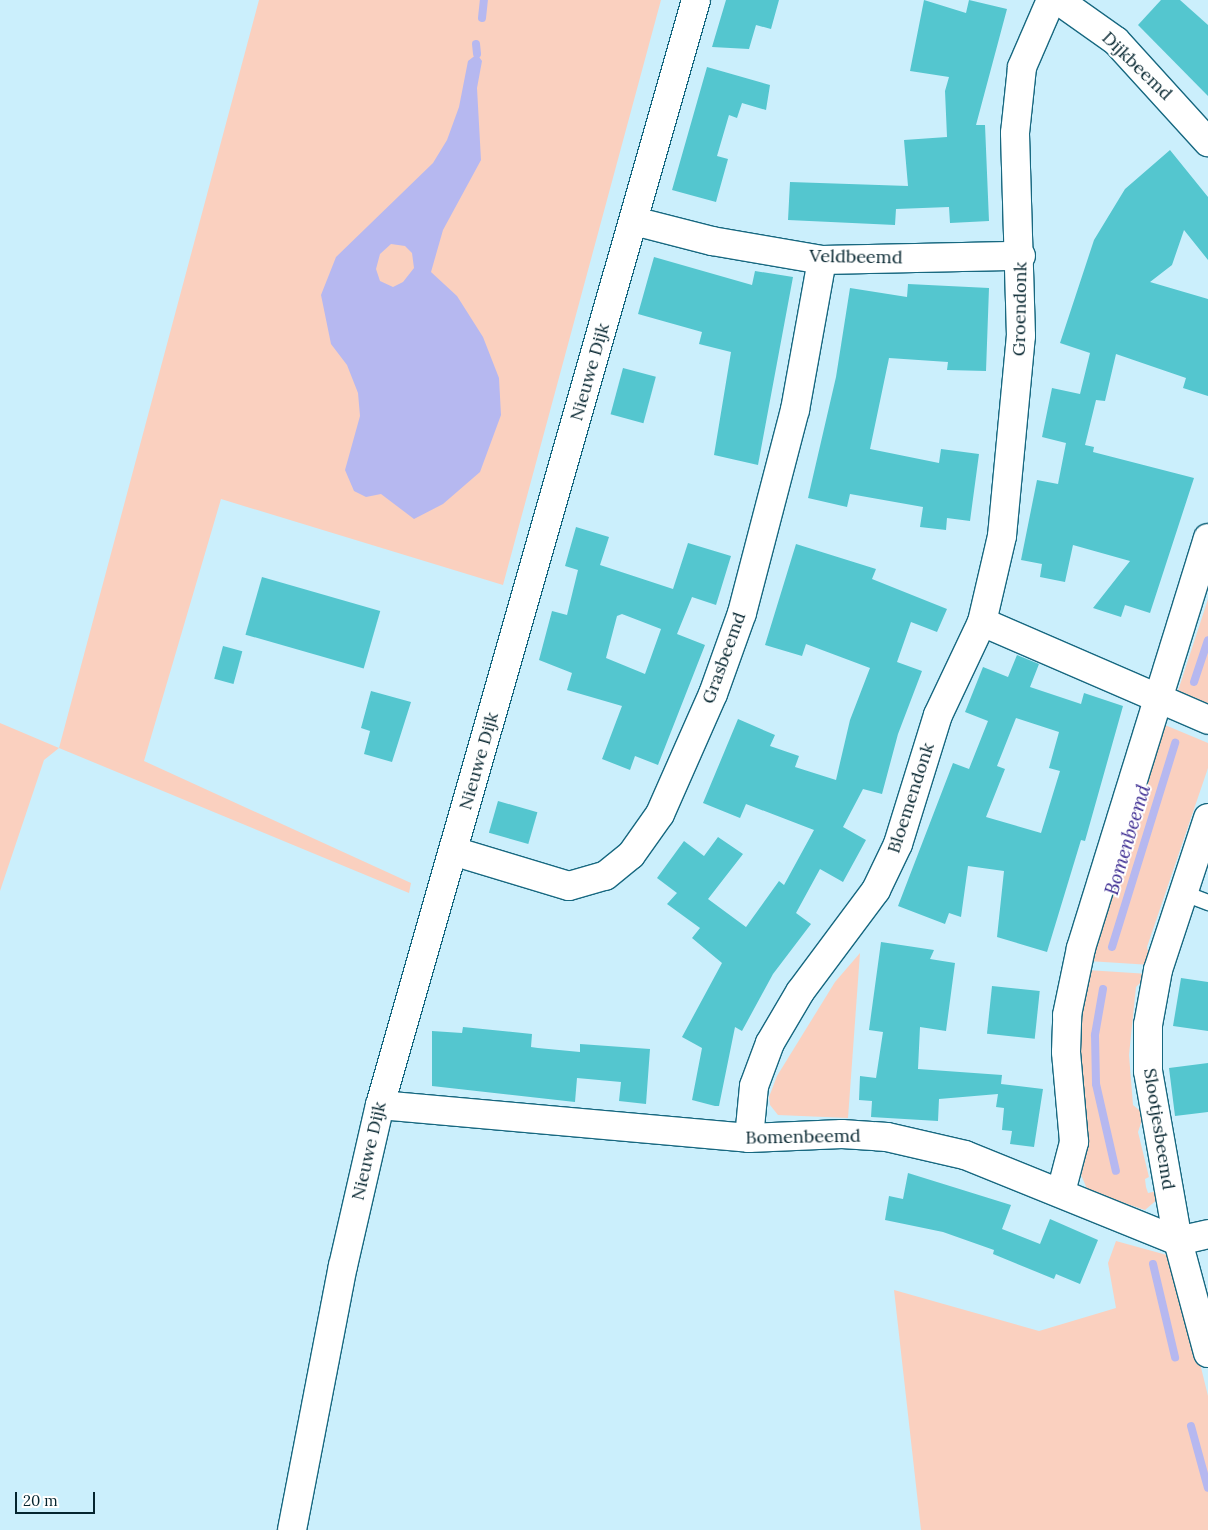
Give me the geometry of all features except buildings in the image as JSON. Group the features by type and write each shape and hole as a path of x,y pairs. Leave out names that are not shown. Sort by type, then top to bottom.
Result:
{"street":[{"name":"Nieuwe Dijk","path":"292,1530 343,1266 380,1104 696,0"},
{"name":"Groendonk","path":"982,622 1002,536 1022,336 1016,132 1022,67 1051,0"},
{"name":"Dijkbeemd","path":"1058,0 1116,41 1208,142"},
{"name":"Veldbeemd","path":"634,221 712,241 822,260 1021,256"},
{"name":"Grasbeemd","path":"453,851 570,886 605,876 632,855 660,814 712,694 752,576 795,410 822,260"},
{"path":"1061,1192 1074,1142 1066,1052 1067,1015 1081,948 1208,538"},
{"path":"982,622 1158,700 1208,720"},
{"name":"Bloemendonk","path":"749,1138 754,1086 770,1043 800,992 876,890 898,844 938,714 982,622"},
{"name":"Slootjesbeemd","path":"1208,818 1196,897 1158,970 1148,1025 1148,1071 1154,1117 1178,1241 1208,1353"},
{"name":"Bomenbeemd","path":"380,1104 749,1138 842,1134 886,1137 966,1155 1178,1241"},
{"path":"1178,1241 1208,1234"}],"shaded area":[{"path":"259,0 661,0 503,585 221,499 144,761 411,883 409,893 59,748"},
{"path":"1208,599 1208,708 1177,694"},
{"path":"0,723 59,748 44,760 0,891"},
{"path":"1165,725 1208,743 1208,768 1147,947 1151,965 1088,961 1160,730"},
{"path":"860,953 848,1118 778,1115 770,1105 769,1097 777,1076 835,982"},
{"path":"1087,970 1149,974 1136,987 1129,1055 1133,1105 1144,1114 1138,1132 1149,1177 1145,1179 1146,1187 1148,1193 1161,1190 1159,1198 1145,1210 1088,1191 1081,1175 1086,1149 1078,1028"},
{"path":"1116,1241 1174,1257 1208,1396 1208,1530 921,1530 894,1290 1039,1331 1116,1308 1108,1263"}],"water":[{"path":"477,54 482,61 477,88 481,160 443,230 431,272 457,296 483,337 499,378 501,415 480,472 443,504 414,519 381,494 366,497 354,491 345,470 360,416 358,393 347,365 331,344 321,295 336,257 433,163 447,140 459,107 468,61","holes":["391,244 405,246 412,253 414,268 403,282 393,287 380,281 376,269 380,254"]}],"waterway":[{"path":"482,18 484,0"},
{"path":"476,44 477,54"},
{"path":"1194,682 1208,640"},
{"name":"Bomenbeemd","path":"1112,947 1175,743"},
{"path":"1103,989 1095,1035 1096,1084 1116,1171"},
{"path":"1153,1264 1175,1357"},
{"path":"1191,1426 1208,1488"}]}
